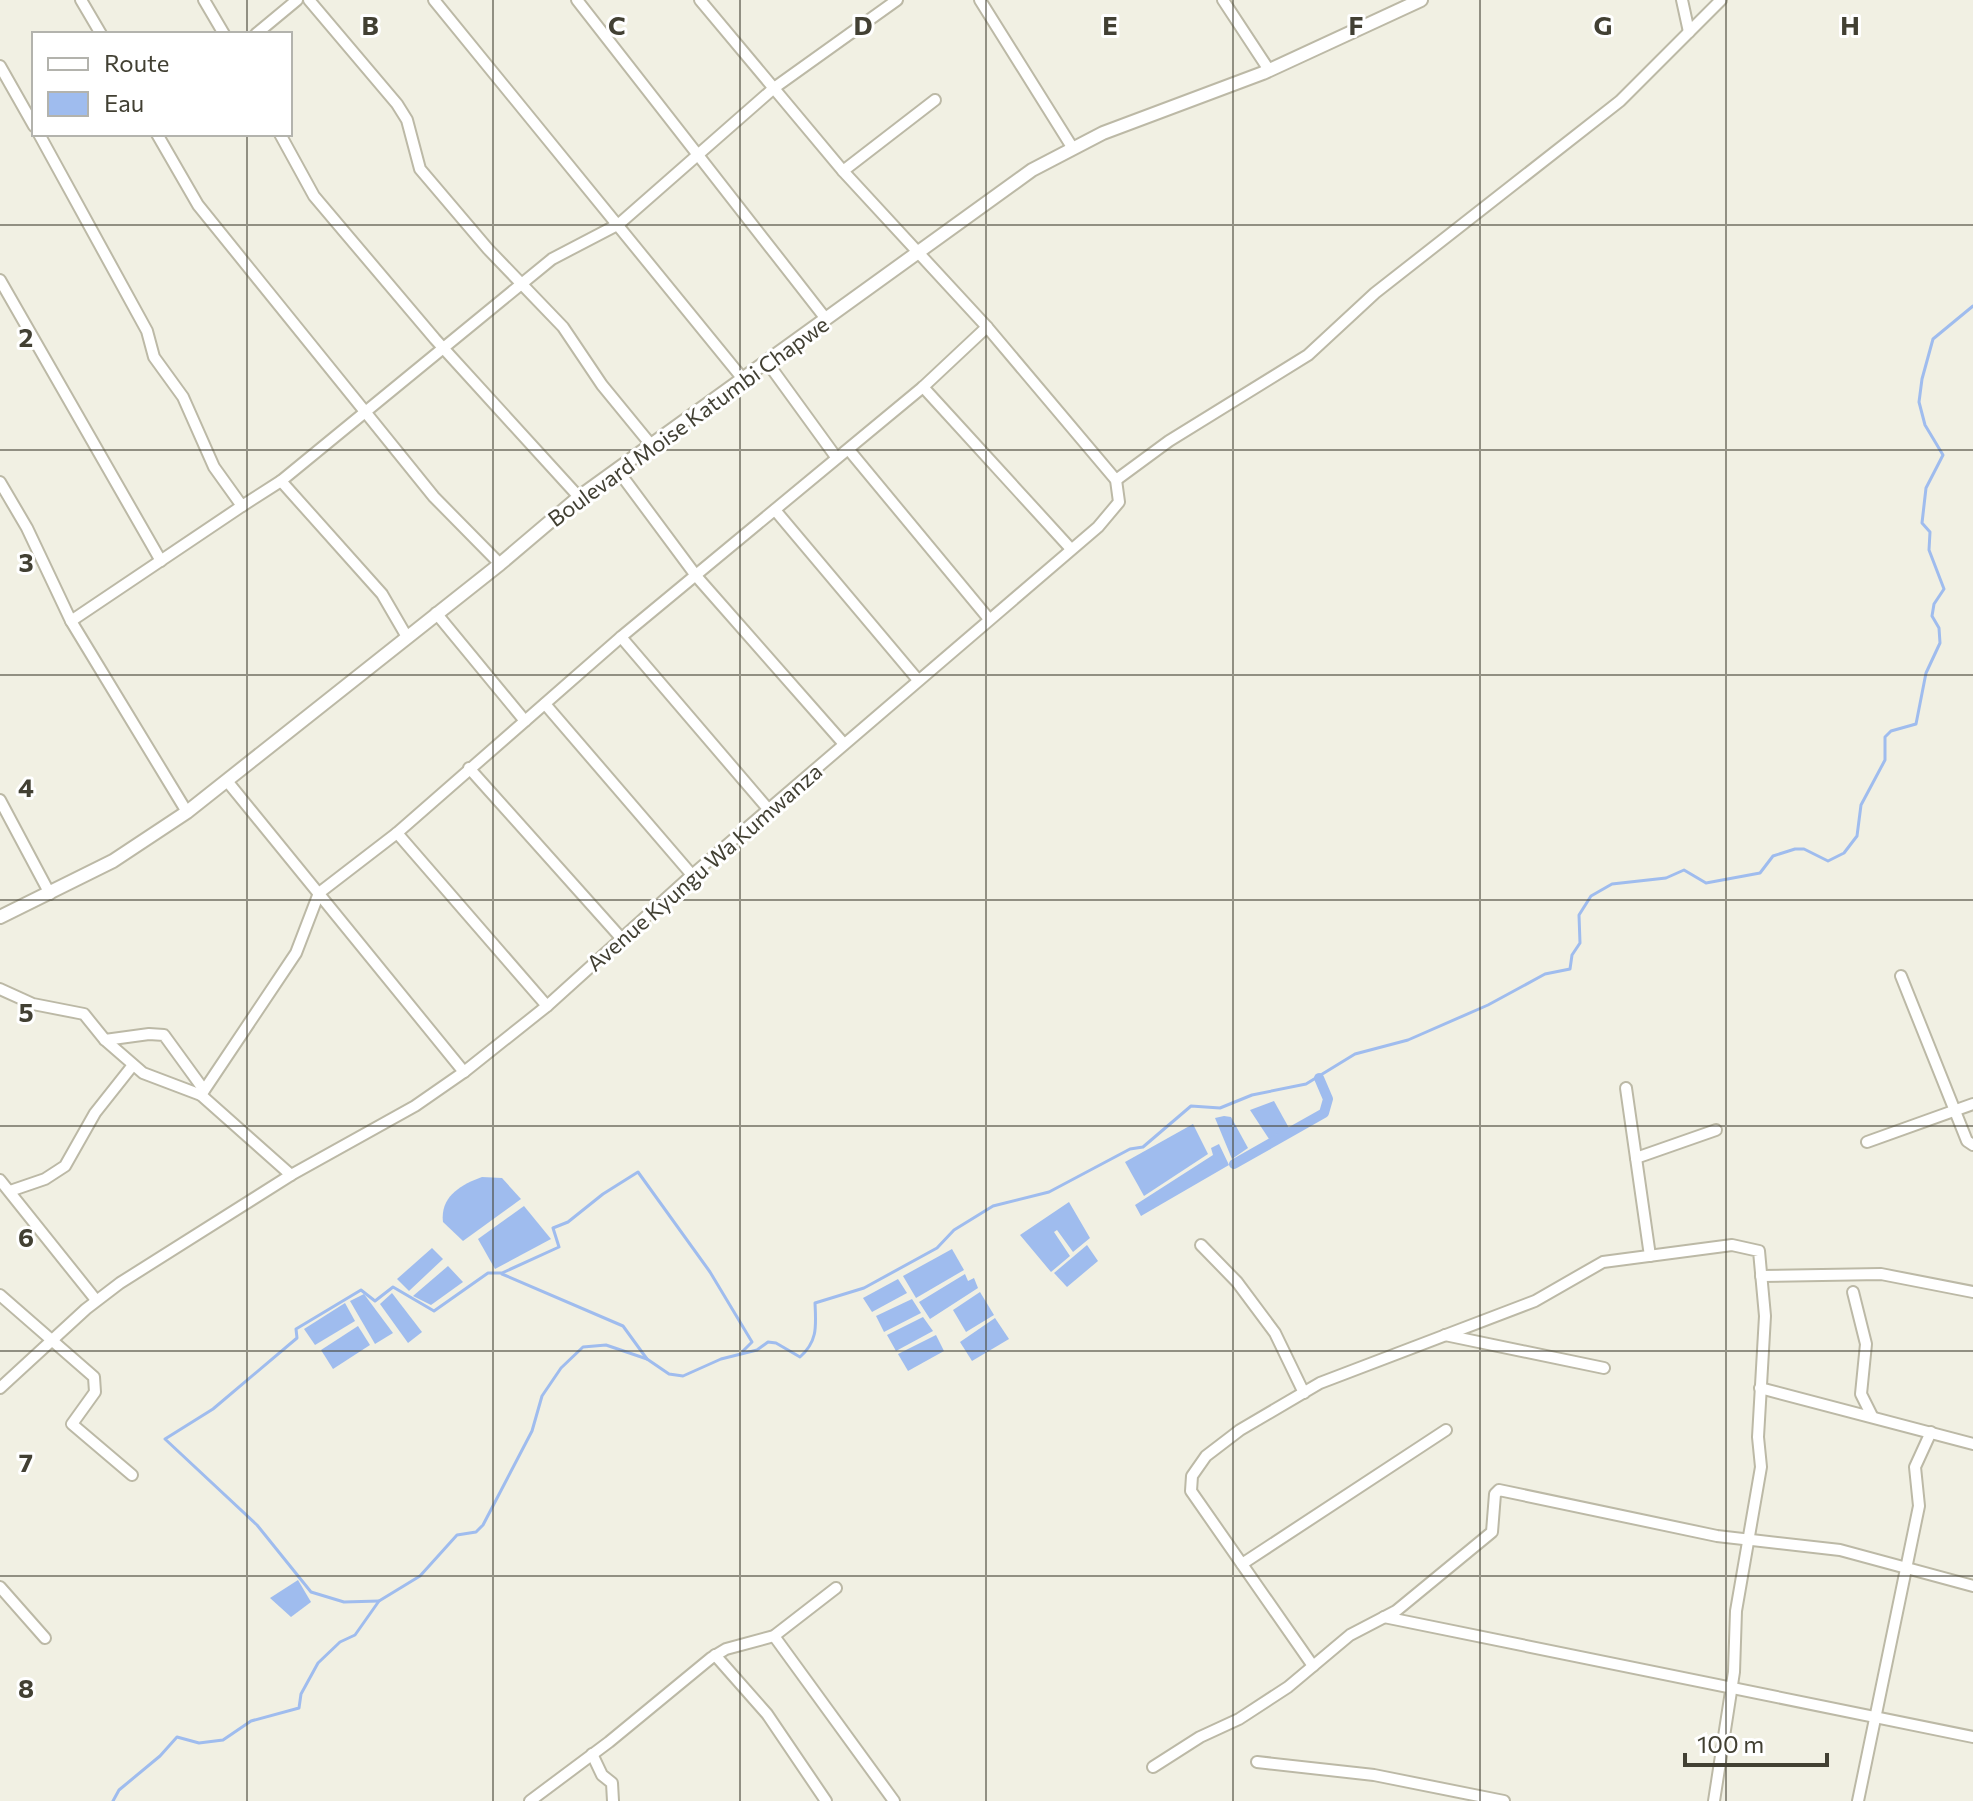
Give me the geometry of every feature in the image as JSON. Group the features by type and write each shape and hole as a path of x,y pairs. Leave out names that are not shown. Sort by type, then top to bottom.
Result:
{"street":[{"path":"81,0 100,32"},
{"path":"204,0 223,32"},
{"path":"258,32 297,0"},
{"path":"309,0 397,104 407,120 420,169 576,342 602,385 652,446"},
{"path":"434,0 743,379"},
{"path":"577,0 826,319"},
{"path":"700,0 843,171 919,250 1116,480 1169,441 1308,355 1375,293 1620,101 1721,0"},
{"path":"71,621 281,481 568,248 619,224 774,88 897,0"},
{"path":"980,0 1072,147"},
{"path":"1223,0 1269,70"},
{"name":"Boulevard Moise Katumbi Chapwe","path":"0,917 113,861 187,812 500,564 579,497 619,472 1032,170 1072,147 1158,110 1269,70 1421,0"},
{"path":"1682,0 1689,32"},
{"path":"0,66 32,122"},
{"path":"843,171 935,100"},
{"path":"40,136 147,331 154,357 183,397 214,467 242,506"},
{"path":"158,136 198,205 434,497 500,564"},
{"path":"281,136 314,196 445,349 579,497"},
{"path":"0,280 161,561"},
{"path":"203,1093 296,953 319,893 397,833 621,637 923,387 987,327"},
{"path":"767,362 836,457"},
{"path":"923,387 1071,549"},
{"path":"849,450 989,619"},
{"path":"619,472 697,577 844,744"},
{"name":"Avenue Kyungu Wa Kumwanza","path":"0,1388 96,1300 291,1175 415,1106 464,1072 547,1006 692,875 1098,527 1119,502 1116,480"},
{"path":"281,481 382,594 407,637"},
{"path":"0,482 27,528 71,621 139,728 187,812"},
{"path":"775,510 918,680"},
{"path":"436,613 525,721"},
{"path":"621,637 769,810"},
{"path":"545,704 692,875"},
{"path":"469,768 622,939"},
{"path":"227,781 464,1072"},
{"path":"0,800 50,894"},
{"path":"397,833 547,1006"},
{"path":"1901,976 1967,1141 1973,1145"},
{"path":"0,989 33,1004 84,1014 105,1040 133,1065 152,1077 203,1093"},
{"path":"105,1040 164,1035 203,1093 291,1175"},
{"path":"10,1191 45,1179 65,1166 95,1113 133,1065"},
{"path":"1626,1088 1650,1256"},
{"path":"1867,1142 1973,1104"},
{"path":"1636,1158 1716,1130"},
{"path":"0,1180 96,1300"},
{"path":"1201,1245 1237,1282 1275,1333 1304,1393"},
{"path":"1313,1666 1191,1491 1192,1476 1206,1456 1240,1430 1304,1393 1535,1301 1603,1262 1732,1245 1753,1247 1759,1251 1765,1316 1760,1388 1761,1467 1734,1630 1732,1689 1714,1801"},
{"path":"1761,1276 1881,1274 1973,1292"},
{"path":"1853,1292 1866,1344 1861,1394 1872,1416"},
{"path":"0,1295 97,1383 95,1392 72,1424 132,1475"},
{"path":"1445,1335 1604,1368"},
{"path":"1760,1388 1973,1444"},
{"path":"1242,1564 1446,1430"},
{"path":"1858,1801 1919,1506 1915,1467 1931,1432"},
{"path":"1153,1767 1200,1737 1239,1719 1350,1635 1384,1617 1492,1532 1495,1494 1499,1490 1750,1540 1840,1550 1973,1586"},
{"path":"0,1587 45,1638"},
{"path":"530,1801 715,1655 774,1636 836,1588"},
{"path":"1384,1617 1973,1737"},
{"path":"774,1636 894,1801"},
{"path":"715,1655 767,1714 826,1801"},
{"path":"592,1754 602,1775 612,1783 613,1801"},
{"path":"1257,1762 1374,1775 1504,1801"}],"water":[{"path":"1274,1101 1289,1128 1269,1139 1250,1110"},
{"path":"1231,1117 1248,1148 1232,1159 1215,1118"},
{"path":"1193,1124 1208,1154 1144,1196 1125,1162"},
{"path":"1219,1144 1229,1165 1141,1216 1135,1205 1213,1155 1211,1148"},
{"path":"482,1177 502,1178 521,1199 463,1241 443,1222 445,1206 459,1188"},
{"path":"1069,1202 1090,1238 1073,1252 1057,1230 1054,1232 1070,1256 1051,1272 1020,1235"},
{"path":"524,1206 551,1239 495,1269 478,1239"},
{"path":"1087,1245 1098,1261 1067,1287 1054,1273"},
{"path":"432,1248 443,1259 409,1291 397,1279"},
{"path":"952,1249 964,1270 916,1298 903,1276"},
{"path":"448,1266 463,1282 431,1305 413,1296"},
{"path":"965,1274 968,1281 974,1278 978,1288 930,1319 919,1302"},
{"path":"898,1279 907,1293 872,1312 863,1298"},
{"path":"980,1292 994,1315 966,1332 953,1310"},
{"path":"392,1293 422,1332 408,1343 380,1304"},
{"path":"364,1294 393,1333 375,1344 350,1301"},
{"path":"912,1299 921,1313 884,1332 876,1316"},
{"path":"345,1303 355,1321 315,1345 304,1329"},
{"path":"923,1317 933,1331 896,1351 887,1335"},
{"path":"995,1318 1009,1339 972,1361 960,1342"},
{"path":"358,1326 370,1345 333,1369 321,1350"},
{"path":"936,1335 944,1351 908,1371 898,1354"},
{"path":"298,1580 311,1602 291,1617 270,1598"}],"waterway":[{"path":"113,1801 119,1790 160,1756 177,1737 199,1743 223,1740 251,1721 299,1708 301,1694 318,1663 340,1642 355,1635 379,1601 420,1576 457,1535 476,1532 483,1525 532,1431 542,1396 561,1368 583,1347 606,1345 647,1359 669,1374 683,1376 721,1359 757,1350 768,1342 776,1343 800,1357 813,1339 815,1303 864,1288 937,1248 954,1230 993,1206 1049,1192 1130,1149 1143,1147 1191,1106 1220,1108 1252,1095 1306,1084 1355,1054 1408,1040 1488,1005 1545,974 1570,969 1572,955 1580,943 1579,915 1591,896 1612,884 1666,878 1684,870 1706,883 1760,873 1773,856 1795,849 1804,849 1828,861 1844,853 1857,836 1861,805 1885,760 1885,737 1891,731 1916,724 1926,673 1940,643 1939,628 1932,616 1934,604 1944,589 1929,550 1930,532 1922,523 1926,488 1943,455 1925,425 1919,402 1933,339 1973,306"},
{"path":"1234,1164 1324,1113 1328,1099 1319,1078"},
{"path":"379,1601 344,1602 311,1592 257,1525 165,1439 213,1409 297,1338 296,1329 361,1290 375,1301 393,1287 434,1311 488,1273 502,1273 559,1247 553,1228 568,1222 603,1194 638,1172 710,1272 752,1342 743,1351"},
{"path":"502,1274 623,1326 647,1359"}]}
